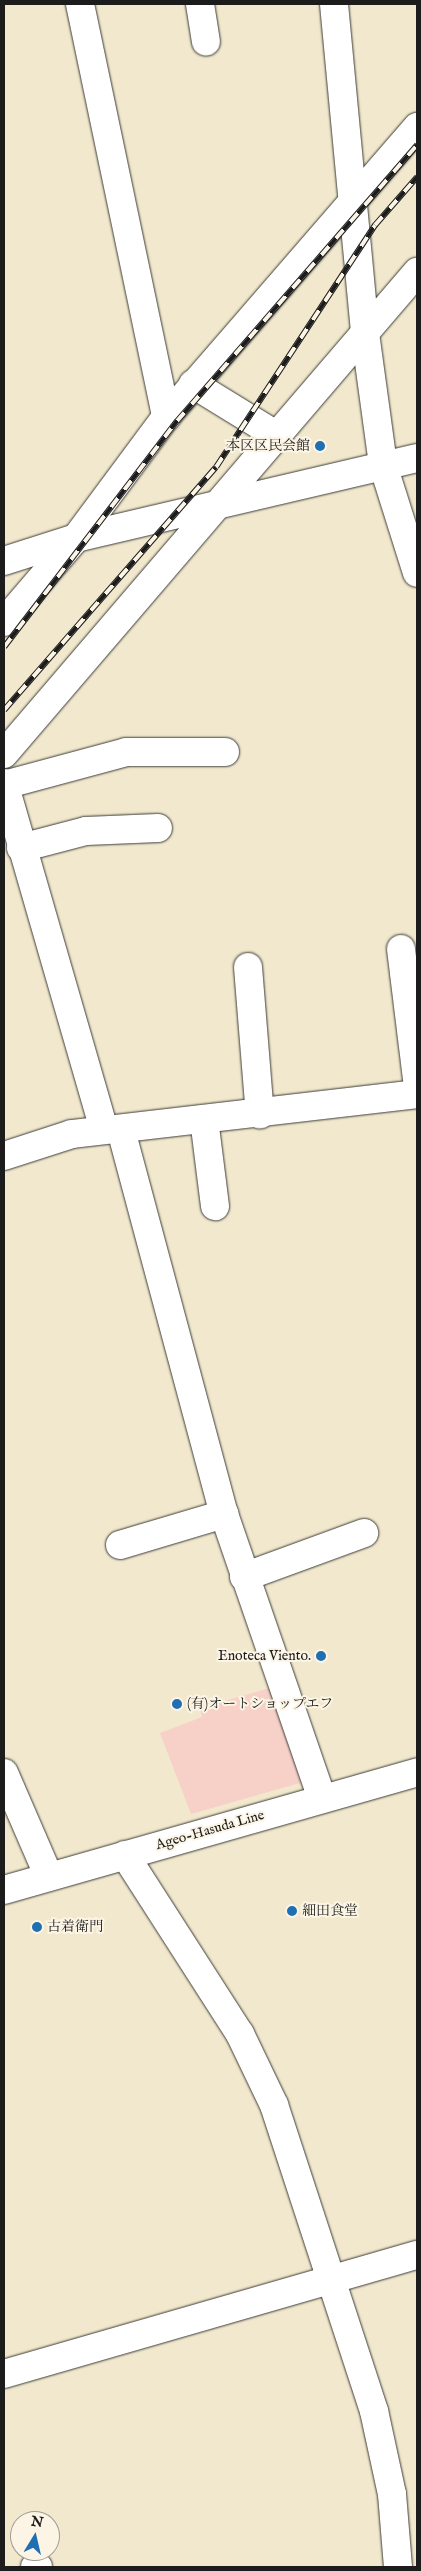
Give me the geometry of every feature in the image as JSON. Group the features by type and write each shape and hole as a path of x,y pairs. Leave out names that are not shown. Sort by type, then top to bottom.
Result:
{"street":[{"path":"80,4 166,417"},
{"path":"200,4 206,42"},
{"path":"334,4 354,196 365,333 383,465 417,573"},
{"path":"4,622 76,538 166,417 193,384 354,196 417,128"},
{"path":"4,754 222,503 276,435 417,272"},
{"path":"193,384 276,435"},
{"path":"4,561 76,538 417,458"},
{"path":"225,752 126,752 4,784 21,848 112,1130 224,1514 244,1577 322,1798"},
{"path":"21,848 86,831 158,828"},
{"path":"401,949 417,1080"},
{"path":"248,967 260,1115"},
{"path":"4,1156 72,1134 204,1119 260,1115 417,1094"},
{"path":"204,1119 215,1206"},
{"path":"120,1545 224,1514"},
{"path":"244,1577 364,1533"},
{"name":"Ageo-Hasuda Line","path":"4,1890 417,1772"},
{"path":"4,1773 50,1877"},
{"path":"125,1855 240,2034 274,2106 334,2278 374,2411 392,2494 399,2564"},
{"path":"4,2374 417,2255"}],"shaded area":[{"path":"273,1687 307,1781 191,1814 160,1733 202,1717 200,1708"}],"railway":[{"path":"4,647 177,421 417,145"},
{"path":"4,710 216,467 375,225 417,177"}],"place":[{"name":"本区区民会館","path":"320,446"},
{"name":"Enoteca Viento.","path":"321,1656"},
{"name":"(有)オートショップエフ","path":"177,1704"},
{"name":"細田食堂","path":"292,1911"},
{"name":"古着衛門","path":"37,1927"}]}
